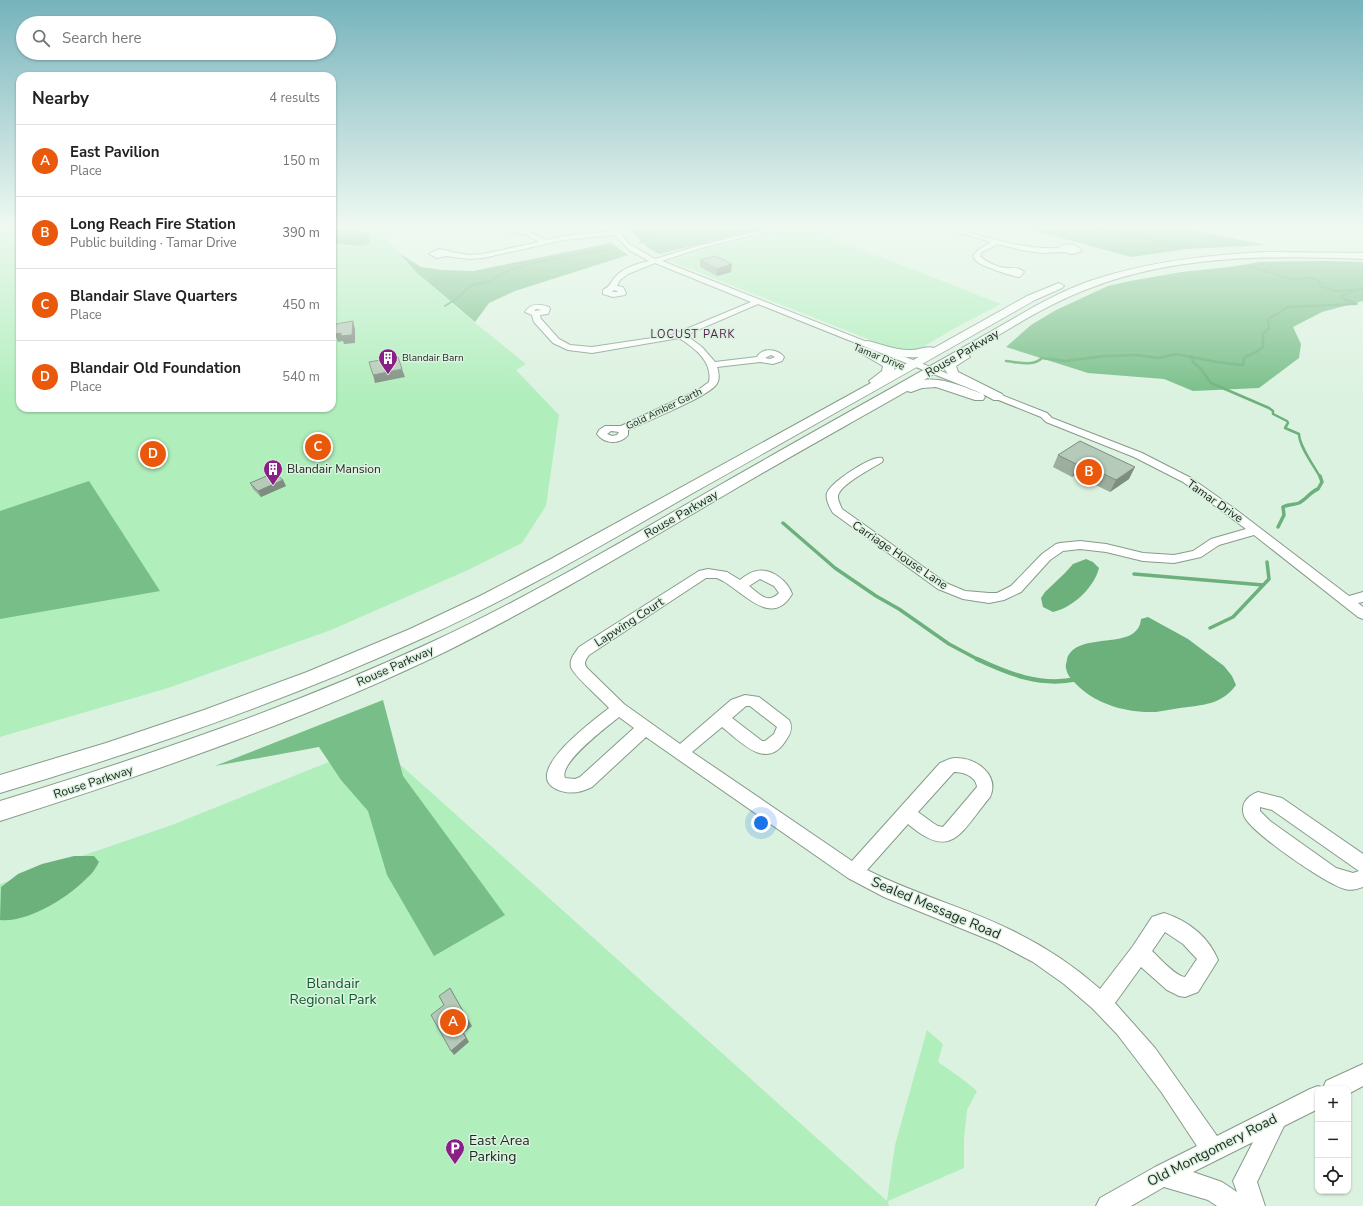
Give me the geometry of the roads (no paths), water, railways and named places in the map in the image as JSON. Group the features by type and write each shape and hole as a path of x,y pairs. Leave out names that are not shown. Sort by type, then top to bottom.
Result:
{"main road":[{"name":"Rouse Parkway","path":"0,784 96,756 218,714 333,670 418,633 540,572 828,413 1032,298 1063,284"},
{"name":"Rouse Parkway","path":"0,811 94,782 296,709 426,652 499,617 558,585 1011,324 1059,298 1090,284"},
{"path":"998,397 956,377 951,371 950,365 985,344 1011,324"},
{"path":"864,346 903,354 918,354 978,328"},
{"path":"828,413 856,392 888,372 889,366 864,346"},
{"path":"820,434 861,416 915,385 941,385 979,397"}],"street":[{"name":"Tamar Drive","path":"714,284 757,302 763,307 799,323 864,346 928,373 979,397 1039,420 1049,420 1138,455 1164,468 1208,495 1256,530 1363,613"},
{"path":"536,314 537,320 556,341 568,347 583,350 602,349 656,341 680,335 757,302"},
{"path":"680,335 697,346 711,365 761,358"},
{"name":"Gold Amber Garth","path":"622,429 709,387 715,373 711,365"},
{"name":"Tamar Drive","path":"928,373 998,397 1044,415 1049,420"},
{"name":"Carriage House Lane","path":"878,460 836,487 832,497 837,511 942,586 963,595 988,598 1009,593 1016,589 1046,556 1060,547 1085,545 1143,557 1174,559 1197,554 1215,542 1256,530"},
{"name":"Lapwing Court","path":"619,708 578,667 579,656 584,651 703,574 709,573 721,575 740,586"},
{"path":"1347,601 1363,597"},
{"path":"619,708 562,759 555,772 556,778 560,783 572,787 587,781 645,728"},
{"name":"Sealed Message Road","path":"619,708 680,753 854,872 893,892 999,934 1025,947 1080,983 1127,1029 1150,1057 1213,1149"},
{"path":"680,753 722,718"},
{"path":"854,872 946,768 954,765 971,769 986,782 984,792 950,833 946,835 941,836 935,834 907,813"},
{"path":"1363,864 1276,803 1258,799 1252,804 1252,814 1264,827 1330,874 1346,881 1353,882 1363,878"},
{"path":"1102,1003 1140,953"},
{"path":"1340,1086 1363,1075"},
{"name":"Old Montgomery Road","path":"1108,1206 1213,1149 1315,1098"},
{"path":"1253,1206 1245,1181 1277,1117"},
{"path":"1163,1175 1214,1190 1238,1206"}],"waterway":[{"path":"445,306 459,297 470,286 477,284"},
{"path":"1320,284 1320,286 1337,291 1363,289"},
{"path":"1191,357 1243,365 1246,357 1263,347 1263,334 1269,328 1268,320 1272,316 1283,311 1287,307 1357,304 1342,298 1341,296 1352,292 1350,291"},
{"path":"1006,361 1030,363 1038,361 1042,358 1065,361 1104,356 1137,355 1159,358 1176,354 1191,357"},
{"path":"1191,357 1193,362 1201,369 1211,383 1269,408 1273,411 1273,414 1287,421 1288,423 1285,428 1299,434 1301,444 1320,477"},
{"path":"1278,527 1284,515 1283,507 1299,503 1318,489 1322,482 1320,476"},
{"path":"783,523 835,568 876,596 899,609 949,644 978,659"},
{"path":"1210,628 1233,617 1269,579 1267,562"},
{"path":"1134,574 1263,585"},
{"path":"978,659 1001,670 1026,678 1051,681 1077,679"}],"place":[{"name":"Blandair Barn","path":"388,375"},
{"name":"Blandair Slave Quarters","path":"318,447"},
{"name":"Blandair Old Foundation","path":"153,454"},
{"name":"Long Reach Fire Station","path":"1089,472"},
{"name":"Blandair Mansion","path":"273,486"},
{"name":"East Pavilion","path":"453,1022"},
{"name":"East Area Parking","path":"455,1165"}],"district":[{"name":"LOCUST PARK","path":"693,334"}],"park label":[{"name":"Blandair Regional Park","path":"333,992"}]}
